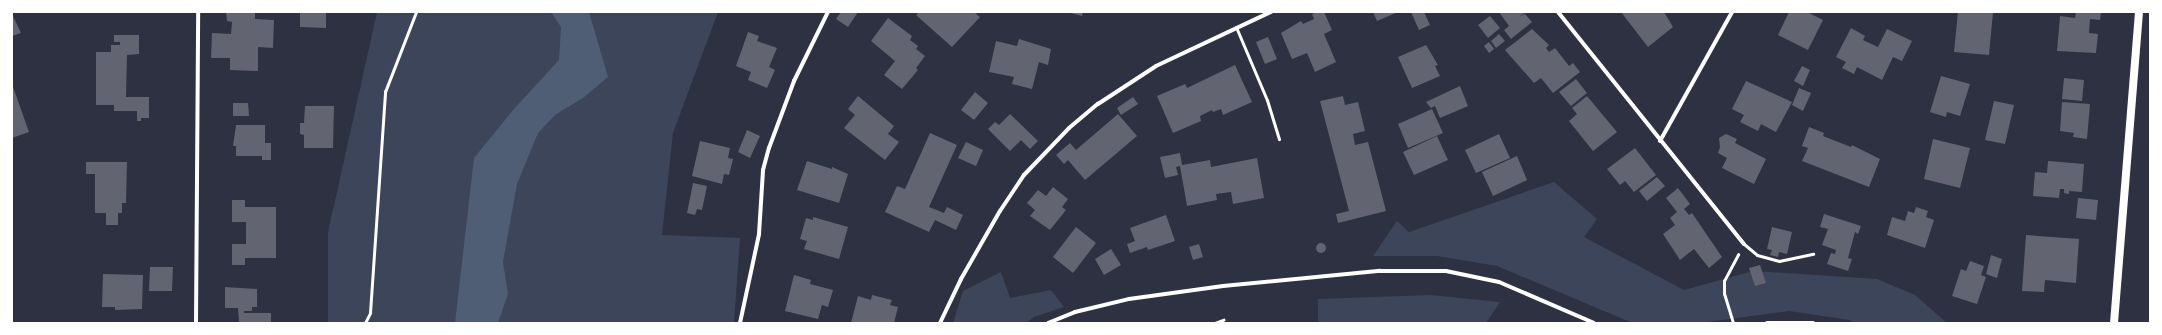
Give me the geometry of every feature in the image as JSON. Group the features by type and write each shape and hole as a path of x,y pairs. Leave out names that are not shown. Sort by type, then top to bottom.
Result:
{"main road":[{"path":"2114,323 2139,12"}],"street":[{"path":"196,323 198,12"},
{"path":"740,323 759,234 763,170 769,148 794,81 828,12"},
{"path":"940,323 961,279 996,218 1024,176 1046,149 1098,104 1130,82 1180,53 1271,12"},
{"path":"1558,12 1744,244"},
{"path":"1660,141 1732,12"},
{"path":"1048,323 1075,312 1129,299 1223,286 1380,271 1446,271 1499,282 1594,323"},
{"path":"1768,323 1812,323"}],"lane":[{"path":"1236,27 1267,100 1279,139"},
{"path":"1744,244 1757,255 1779,261 1813,254"}],"path":[{"path":"365,323 370,313 385,92 416,12"},
{"path":"1733,323 1724,294 1724,281 1744,244"},
{"path":"1214,323 1223,320"}],"shaded area":[{"path":"377,12 718,12 673,133 662,235 740,238 734,323 328,323 328,232"},
{"path":"551,12 589,12 608,77 583,98 555,115 538,133 517,184 503,262 508,294 498,323 455,323 474,158 513,110 559,60 561,27"},
{"path":"1554,182 1597,219 1584,237 1684,290 1753,271 1877,279 1915,295 1947,323 1855,323 1849,320 1789,311 1700,323 1630,322 1497,266 1437,256 1373,256 1397,221 1409,232"},
{"path":"1001,272 1010,298 1051,290 1064,307 1034,317 1026,323 953,323 963,291"},
{"path":"1431,295 1500,302 1486,323 1318,323 1318,299"}],"building":[{"path":"226,12 255,13 255,19 274,20 273,48 258,47 258,71 230,70 230,58 211,58 212,33 231,34 232,22 227,21"},
{"path":"300,12 326,12 326,28 300,27"},
{"path":"841,12 858,12 848,27 836,19"},
{"path":"919,12 978,12 976,14 980,17 952,47 916,15"},
{"path":"1067,12 1083,12 1082,16"},
{"path":"1324,12 1332,30 1324,34 1336,62 1315,72 1307,53 1292,59 1281,33 1301,21 1303,24 1314,19 1312,14"},
{"path":"1373,12 1398,12 1377,21"},
{"path":"1411,12 1424,12 1430,25 1419,30"},
{"path":"1499,12 1526,12 1519,17 1525,14 1532,22 1511,39 1504,30 1509,26"},
{"path":"1621,12 1664,12 1673,27 1648,47"},
{"path":"1789,12 1807,12 1823,20 1808,50 1778,35"},
{"path":"1958,12 1993,12 1989,55 1954,52"},
{"path":"2076,12 2101,12 2100,20 2090,19 2089,33 2098,34 2096,53 2057,51 2060,16 2075,18"},
{"path":"12,14 21,33 12,36"},
{"path":"1490,16 1500,28 1488,38 1478,25"},
{"path":"888,18 912,36 910,40 918,46 916,49 925,56 916,68 918,70 902,89 884,75 895,61 871,41"},
{"path":"1851,28 1865,36 1863,40 1878,47 1887,29 1912,41 1902,61 1893,57 1882,80 1857,67 1854,74 1842,68 1846,62 1836,57"},
{"path":"1532,29 1549,45 1546,48 1549,52 1555,48 1569,66 1573,63 1580,72 1553,93 1541,78 1534,83 1505,50"},
{"path":"748,32 759,36 757,41 777,48 769,67 775,70 767,88 748,80 751,72 736,66"},
{"path":"1499,34 1505,41 1496,48 1491,41"},
{"path":"114,35 139,35 139,54 127,55 126,97 149,97 149,118 141,118 141,121 137,121 137,111 114,111 114,105 96,105 96,52 111,52 111,45 120,45 120,42 114,42"},
{"path":"1268,37 1277,59 1265,64 1256,42"},
{"path":"1019,39 1051,49 1048,65 1039,62 1032,89 1012,84 1014,77 989,72 996,41 1017,46"},
{"path":"1489,42 1494,49 1489,53 1484,46"},
{"path":"1426,45 1438,65 1435,66 1440,76 1412,88 1398,57"},
{"path":"1235,65 1252,102 1223,115 1221,109 1213,112 1212,110 1200,116 1201,121 1173,133 1157,96 1185,84 1187,88"},
{"path":"1802,66 1810,70 1803,86 1794,81"},
{"path":"1941,76 1970,84 1960,116 1947,112 1946,117 1930,112"},
{"path":"2064,78 2084,80 2082,101 2062,99"},
{"path":"1576,79 1587,93 1571,106 1559,92"},
{"path":"1746,81 1792,102 1776,132 1761,124 1758,131 1740,122 1744,115 1732,109"},
{"path":"12,84 29,132 12,138"},
{"path":"1460,86 1468,106 1440,118 1435,106 1431,108 1426,102"},
{"path":"1799,88 1811,93 1803,111 1792,105"},
{"path":"975,92 988,103 974,120 961,110"},
{"path":"858,96 894,126 888,134 899,142 885,160 844,128 855,115 848,109"},
{"path":"1343,96 1345,105 1358,102 1365,131 1353,134 1355,145 1368,142 1386,211 1338,223 1336,214 1349,211 1320,101"},
{"path":"1587,96 1617,132 1593,151 1569,121 1577,114 1572,108"},
{"path":"1133,97 1138,104 1121,115 1117,108"},
{"path":"1994,101 2014,105 2005,144 1985,140"},
{"path":"2062,102 2090,104 2087,139 2073,137 2074,133 2060,131"},
{"path":"233,103 248,103 249,116 233,116"},
{"path":"305,106 334,106 333,148 304,148 304,135 300,134 300,123 304,123"},
{"path":"1432,109 1443,133 1408,148 1398,124"},
{"path":"1010,114 1038,141 1030,149 1021,140 1010,151 988,129 995,122 999,125"},
{"path":"1118,114 1137,136 1085,180 1068,160 1064,164 1056,155 1070,143 1076,150"},
{"path":"236,125 265,125 265,143 271,143 271,160 262,160 262,156 236,156 236,146 233,146"},
{"path":"1809,127 1824,133 1823,136 1851,147 1852,145 1880,159 1869,187 1802,161 1808,148 1802,146"},
{"path":"747,130 760,136 750,158 738,152"},
{"path":"930,133 957,145 929,207 944,213 947,207 963,215 956,230 935,220 929,232 885,212 897,186 905,189"},
{"path":"1499,134 1510,158 1476,173 1465,150"},
{"path":"1726,134 1737,139 1735,143 1766,159 1754,184 1722,168 1727,158 1718,153 1720,147 1719,138"},
{"path":"1437,136 1448,160 1414,175 1403,152"},
{"path":"1933,139 1970,148 1960,188 1924,179"},
{"path":"700,141 730,148 728,158 733,159 729,175 724,174 722,184 692,176"},
{"path":"966,142 983,150 976,166 958,158"},
{"path":"1635,148 1656,175 1634,192 1625,181 1620,185 1607,169"},
{"path":"1180,153 1182,165 1210,160 1211,167 1257,158 1264,198 1233,204 1231,192 1216,194 1217,200 1187,206 1180,166 1176,167 1178,175 1165,178 1160,157"},
{"path":"1517,156 1527,180 1493,196 1482,172"},
{"path":"807,161 832,169 832,167 848,174 839,203 797,190"},
{"path":"2048,161 2084,164 2082,192 2069,191 2069,194 2064,193 2064,189 2060,189 2059,198 2033,196 2035,172 2047,173"},
{"path":"86,162 127,162 126,203 122,203 122,213 118,213 118,225 106,225 106,213 95,213 95,174 86,174"},
{"path":"1657,177 1665,186 1647,201 1639,191"},
{"path":"693,183 707,186 702,210 697,209 695,215 687,213"},
{"path":"1053,187 1068,199 1062,207 1066,210 1050,230 1030,216 1035,210 1027,203 1038,190 1046,196"},
{"path":"1678,188 1690,204 1684,209 1689,215 1692,213 1722,257 1709,268 1694,249 1680,260 1663,234 1675,225 1670,218 1677,212 1666,198"},
{"path":"2078,198 2098,200 2096,220 2076,218"},
{"path":"232,200 245,200 245,207 276,207 276,258 245,258 245,265 232,265 232,244 246,244 246,222 232,222"},
{"path":"1916,207 1928,211 1926,217 1934,220 1925,248 1887,235 1892,217 1905,221 1908,211 1914,213"},
{"path":"1824,214 1861,226 1858,234 1855,232 1848,258 1852,259 1848,271 1827,264 1831,253 1835,254 1836,250 1822,245 1828,229 1820,227"},
{"path":"1166,215 1175,241 1148,250 1147,247 1130,253 1127,244 1135,241 1130,228"},
{"path":"813,217 848,227 839,259 804,249 807,241 800,239 806,218 813,220"},
{"path":"1076,227 1096,243 1073,273 1053,257"},
{"path":"1772,227 1792,232 1787,254 1779,252 1778,257 1770,255 1772,250 1767,249"},
{"path":"2026,235 2079,239 2076,283 2045,280 2044,292 2022,291"},
{"path":"1319,243 1323,243 1325,244 1325,252 1319,253 1316,250 1316,246"},
{"path":"1199,244 1203,257 1193,260 1189,247"},
{"path":"1111,249 1121,265 1104,275 1095,259"},
{"path":"1991,255 2002,259 1997,278 1986,274"},
{"path":"1970,261 1984,266 1981,275 1986,277 1977,304 1952,296 1961,269 1966,271"},
{"path":"1760,265 1766,283 1755,286 1749,268"},
{"path":"150,267 173,267 172,291 149,291"},
{"path":"103,274 143,275 142,309 115,310 115,307 102,307"},
{"path":"794,275 811,280 810,284 833,290 828,307 822,305 818,319 785,311"},
{"path":"225,287 257,289 257,307 252,307 252,311 244,311 244,313 271,313 271,323 239,323 238,308 225,308"},
{"path":"872,295 892,300 890,305 898,307 894,323 851,323 858,296 871,300"}]}
